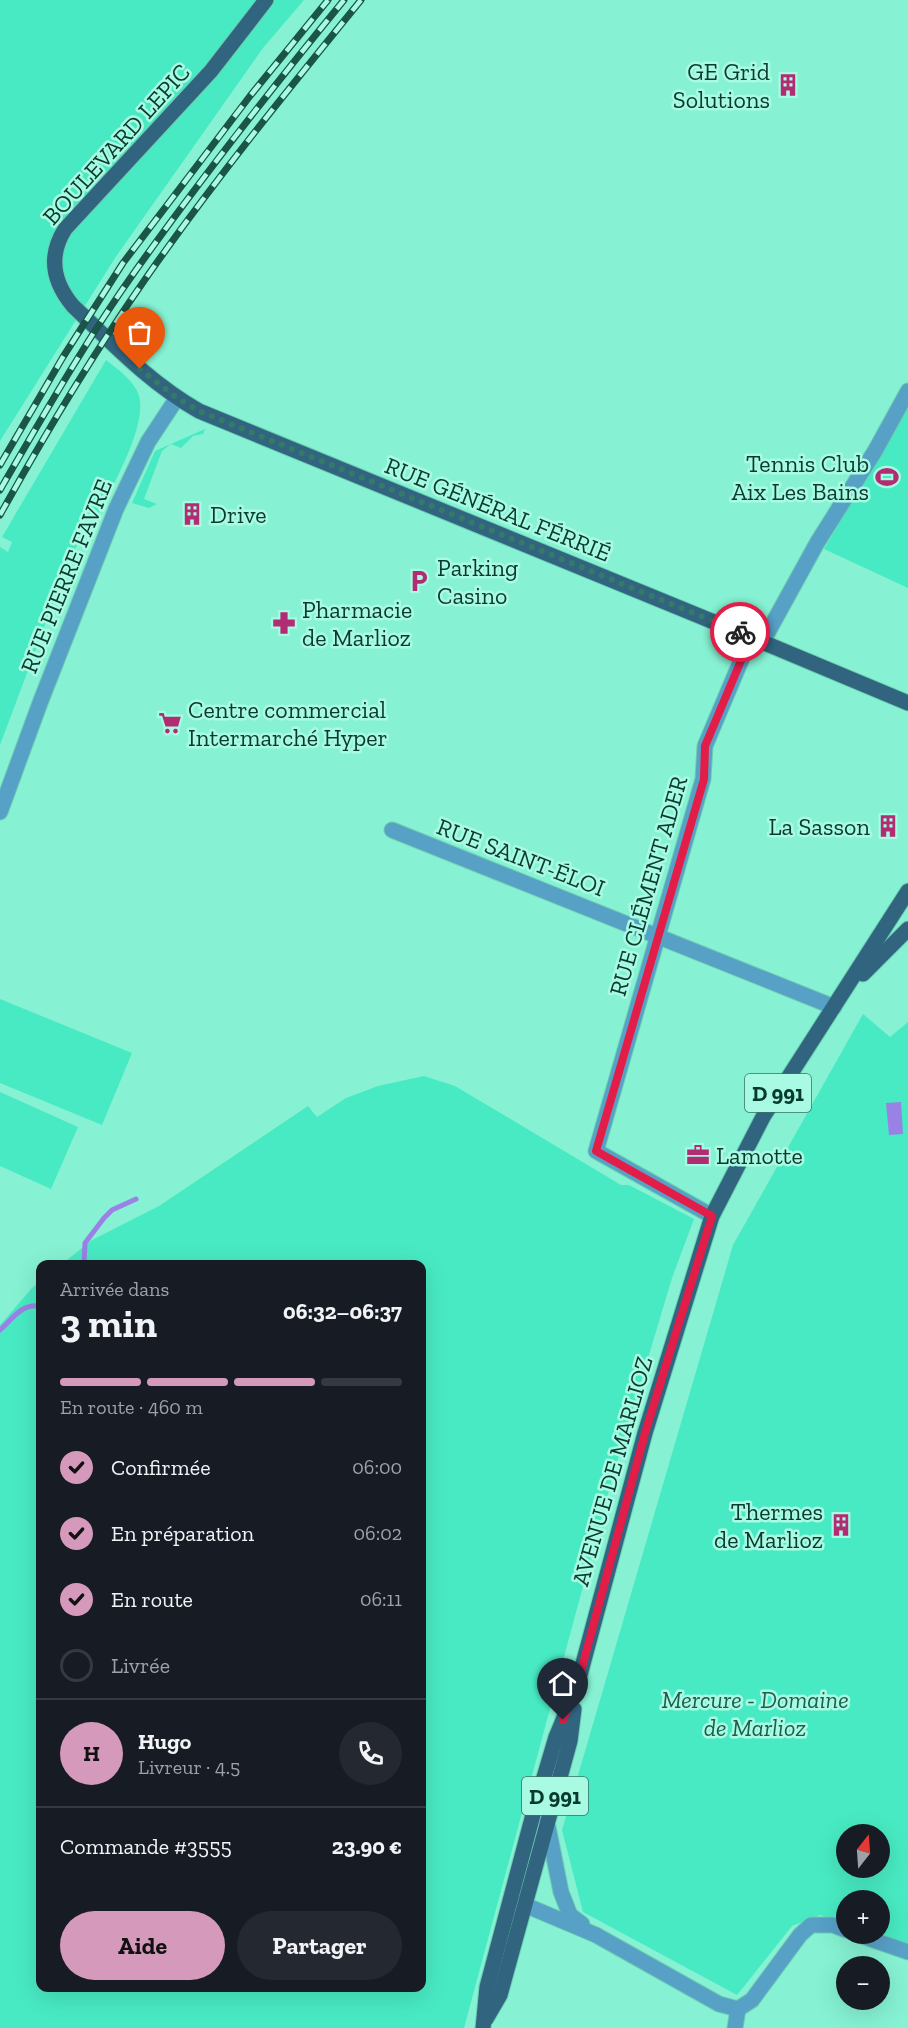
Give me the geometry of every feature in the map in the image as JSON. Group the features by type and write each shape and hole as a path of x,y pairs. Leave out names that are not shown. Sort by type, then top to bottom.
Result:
{"main road":[{"name":"BOULEVARD LEPIC","path":"92,324 69,301 58,283 54,265 59,238 80,212 211,71 266,0"},
{"name":"RUE GÉNÉRAL FÉRRIÉ","path":"92,324 140,369 177,398 199,411 908,703"},
{"name":"AVENUE DE MARLIOZ","path":"484,2025 487,1987 534,1811 556,1737 577,1686 645,1433 712,1216 763,1117 908,891"},
{"name":"AVENUE DE MARLIOZ","path":"846,990 908,929"},
{"name":"AVENUE DE MARLIOZ","path":"695,1269 722,1212 730,1183"},
{"name":"AVENUE DE MARLIOZ","path":"484,2025 500,1995 570,1741 577,1686"}],"street":[{"name":"RUE PIERRE FAVRE","path":"0,812 116,509 148,442 177,398"},
{"name":"RUE CLÉMENT ADER","path":"712,1216 596,1151 704,779 705,746 756,640 906,400"},
{"name":"RUE SAINT-ÉLOI","path":"392,830 834,1007"},
{"path":"547,1822 561,1892 570,1914 596,1935"},
{"path":"525,1905 596,1935 719,2004 738,2009 752,2000 800,1935 812,1925 836,1926"},
{"path":"885,1944 908,1952"},
{"path":"735,2028 738,2009"}],"green space":[{"path":"0,0 304,0 263,48 115,258 0,441"},
{"path":"106,360 136,389 140,401 135,434 120,472 97,517 89,516 57,593 0,745 0,547 8,552 12,542 2,537"},
{"name":"Tennis Club Aix Les Bains","path":"908,406 908,588 824,549"},
{"path":"205,429 203,434 193,436 181,448 171,444 162,451 144,499 157,504 149,508 132,503 155,451"},
{"path":"0,999 132,1053 102,1125 0,1083"},
{"name":"Mercure - Domaine de Marlioz","path":"863,1014 890,1037 908,1022 908,1944 890,1938 890,1890 836,1890 836,1920 820,1915 792,1926 737,1995 583,1912 562,1830 733,1245"},
{"path":"424,1076 455,1086 621,1185 629,1185 694,1219 672,1278 613,1475 464,2028 0,2028 0,1325 36,1284 36,1992 426,1992 426,1260 67,1260 92,1240 159,1206 308,1106 317,1117 346,1098 378,1086"},
{"path":"0,1092 78,1127 51,1189 0,1166"}],"shaded area":[{"path":"901,1102 903,1134 889,1135 886,1103"}],"waterway":[{"path":"84,1260 85,1243 104,1218 112,1210 136,1199"},
{"path":"0,1330 22,1310 36,1306"}],"railway":[{"path":"0,465 63,357 123,263 250,96 328,0"},
{"path":"0,490 82,351 136,270 238,133 344,0"},
{"path":"0,515 70,395 171,242 361,0"}],"way so far":[{"path":"140,369 177,398 199,411 740,632"}],"place":[{"name":"GE Grid Solutions","path":"788,85"},
{"name":"Tennis Club Aix Les Bains","path":"887,477"},
{"name":"Drive","path":"192,514"},
{"name":"Parking Casino","path":"419,581"},
{"name":"Pharmacie de Marlioz","path":"284,623"},
{"name":"Centre commercial Intermarché Hyper","path":"170,723"},
{"name":"La Sasson","path":"888,826"},
{"name":"Lamotte","path":"698,1155"},
{"name":"Thermes de Marlioz","path":"841,1525"}],"route":[{"path":"563,1720 577,1686 645,1433 712,1216 596,1151 704,779 705,746 751,637 740,632"}]}
